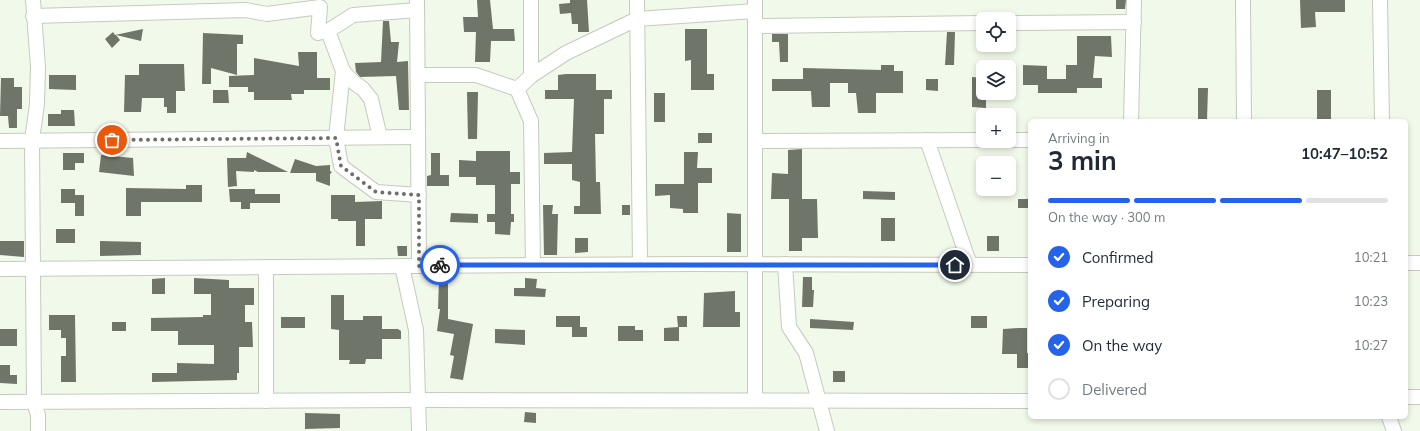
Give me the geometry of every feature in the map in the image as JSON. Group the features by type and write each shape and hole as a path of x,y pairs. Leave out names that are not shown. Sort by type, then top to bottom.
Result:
{"street":[{"path":"33,0 33,16 38,66 37,104 32,140 34,402 38,415 38,431"},
{"path":"531,0 531,76"},
{"path":"637,0 640,264"},
{"path":"1131,119 1134,0"},
{"path":"1243,0 1244,119"},
{"path":"1380,0 1382,119"},
{"path":"33,16 246,10 267,14 320,7 318,33 328,31 353,15 417,5 419,266"},
{"path":"518,89 531,76 566,54 637,19 755,6 755,400"},
{"path":"1016,23 1134,22"},
{"path":"755,26 976,24"},
{"path":"328,31 343,71 352,81 363,89 371,99 380,137"},
{"path":"343,71 336,138 341,166 376,192 419,195"},
{"path":"418,75 476,75 518,89 531,121 533,265"},
{"path":"0,141 418,137"},
{"path":"927,140 970,266"},
{"path":"755,141 976,140"},
{"path":"1016,140 1028,140"},
{"path":"1408,263 1420,263"},
{"path":"0,269 640,264 1028,265"},
{"path":"785,264 789,327 806,353 827,431"},
{"path":"402,266 416,330 419,431"},
{"path":"266,267 266,401"},
{"path":"1408,397 1420,397"},
{"path":"0,402 419,400 1028,401"},
{"path":"1390,419 1394,431"}],"building":[{"path":"477,0 490,0 493,29 514,29 515,41 491,41 490,62 475,62 476,32 464,32 463,17 478,17"},
{"path":"570,0 587,0 589,32 578,32 578,24 572,24 571,13 560,14 559,4 570,3"},
{"path":"1116,0 1126,0 1125,9 1116,9"},
{"path":"1300,0 1345,0 1345,12 1315,12 1316,27 1301,28"},
{"path":"383,21 389,21 391,42 399,42 397,62 408,61 409,110 399,110 396,76 360,77 356,72 355,63 381,62"},
{"path":"143,29 141,41 116,35 120,40 112,48 105,39 113,32 115,35"},
{"path":"685,29 707,29 707,74 714,74 714,90 691,90 691,60 685,61"},
{"path":"947,32 955,32 954,65 945,65"},
{"path":"203,33 243,35 243,44 237,44 237,75 211,68 211,84 202,84"},
{"path":"772,34 788,34 788,62 780,62 779,42 772,42"},
{"path":"1077,36 1111,36 1112,57 1095,56 1093,78 1102,78 1102,88 1077,88 1077,93 1038,93 1038,85 1023,85 1023,65 1047,66 1047,79 1066,79 1066,65 1077,65"},
{"path":"298,52 317,52 317,78 330,78 330,90 304,90 304,94 291,94 292,100 254,100 254,92 248,92 248,87 229,87 229,76 254,75 254,58 299,66"},
{"path":"139,64 184,64 185,91 176,91 176,113 167,113 167,107 164,107 164,98 142,98 141,112 124,112 125,75 139,75"},
{"path":"881,65 894,65 894,71 903,71 903,93 876,93 876,113 858,113 856,93 848,93 848,83 830,83 830,107 812,107 811,91 772,91 772,79 803,79 803,68 881,70"},
{"path":"596,74 596,90 612,90 612,99 604,99 604,134 595,134 596,182 600,182 601,214 574,214 574,206 580,206 580,182 572,180 572,164 544,164 544,153 572,152 574,99 545,99 545,90 558,90 558,75"},
{"path":"49,75 76,75 76,90 49,89"},
{"path":"972,77 976,77 976,100 986,100 986,108 972,107"},
{"path":"1,78 14,78 14,87 22,87 22,109 17,109 17,128 9,128 8,116 0,116"},
{"path":"926,79 938,79 938,91 926,90"},
{"path":"1198,88 1208,88 1207,119 1198,119"},
{"path":"213,90 228,90 229,103 213,103"},
{"path":"1317,90 1331,90 1331,119 1317,119"},
{"path":"467,92 478,92 477,139 468,139"},
{"path":"654,93 665,93 665,122 654,122"},
{"path":"61,110 74,110 75,126 48,126 48,114 61,114"},
{"path":"698,133 712,133 712,143 698,143"},
{"path":"802,149 802,199 817,199 818,238 802,238 802,251 789,251 789,199 771,199 772,173 788,174 788,150"},
{"path":"476,151 510,151 510,172 520,172 520,184 511,184 511,214 514,214 514,222 511,222 510,235 495,234 495,222 487,222 487,214 495,214 495,185 476,185 476,177 459,177 459,160 476,161"},
{"path":"247,152 288,172 258,172 254,170 254,172 236,171 237,186 228,187 227,158 246,158"},
{"path":"684,152 698,152 697,168 712,168 712,183 698,183 698,213 683,213 683,209 670,208 670,195 655,196 655,184 684,184"},
{"path":"63,153 84,153 84,163 75,163 75,170 63,170"},
{"path":"431,153 440,153 440,175 449,175 449,186 427,186 427,176 431,175"},
{"path":"101,155 133,158 134,176 99,172"},
{"path":"295,159 316,166 330,165 330,171 332,172 330,174 330,186 316,181 316,173 290,173"},
{"path":"186,185 202,185 202,202 141,202 141,216 126,216 126,188 186,189"},
{"path":"61,189 75,189 75,203 61,203"},
{"path":"229,189 255,189 255,194 280,194 280,203 250,203 250,209 241,209 241,202 230,202"},
{"path":"863,191 895,192 895,200 863,199"},
{"path":"75,195 84,195 84,216 75,216"},
{"path":"331,195 355,195 355,202 382,201 382,219 365,219 365,246 356,246 356,221 338,221 338,219 331,219"},
{"path":"1018,199 1028,199 1028,208 1018,208"},
{"path":"543,205 553,205 552,214 558,214 557,255 544,255"},
{"path":"622,205 630,205 630,215 622,215"},
{"path":"451,213 478,214 478,223 450,222"},
{"path":"727,213 741,214 741,252 727,252"},
{"path":"881,218 895,218 895,241 881,241"},
{"path":"56,229 75,229 75,243 56,243"},
{"path":"987,236 999,236 999,251 987,251"},
{"path":"575,238 588,238 588,252 575,253"},
{"path":"0,241 24,241 24,257 0,255"},
{"path":"100,241 141,242 141,255 100,256"},
{"path":"397,246 407,246 407,256 398,256"},
{"path":"803,277 812,277 812,290 814,290 813,307 802,307"},
{"path":"165,278 165,294 152,294 152,279"},
{"path":"194,278 229,280 229,288 254,288 254,305 245,305 245,322 252,322 253,347 239,347 239,373 237,373 237,380 152,382 152,373 177,373 177,363 214,364 214,345 178,345 178,331 151,331 151,318 203,317 203,315 211,315 211,294 194,294"},
{"path":"525,278 537,279 536,288 546,289 545,297 514,296 514,288 525,288"},
{"path":"439,280 448,280 448,319 473,324 463,380 450,378 454,356 450,355 454,334 437,331 440,309 438,309"},
{"path":"735,291 735,312 740,312 740,327 703,327 704,293"},
{"path":"331,295 344,295 344,320 363,320 363,316 382,316 382,329 398,329 401,331 401,339 382,339 382,359 366,359 365,364 349,364 350,360 339,360 339,330 331,329"},
{"path":"49,315 75,315 76,382 61,382 61,356 66,356 66,338 61,338 61,330 49,330"},
{"path":"556,316 580,316 580,327 556,327"},
{"path":"677,316 687,316 687,327 678,327"},
{"path":"971,316 987,316 987,328 971,328"},
{"path":"281,317 305,317 305,328 281,328"},
{"path":"810,319 854,322 853,330 810,328"},
{"path":"112,322 126,322 126,331 112,331"},
{"path":"618,326 635,326 635,330 643,330 643,341 618,341"},
{"path":"572,327 587,327 587,337 572,337"},
{"path":"679,327 679,341 664,341 664,328"},
{"path":"1027,328 1028,368 1017,368 1017,354 1002,354 1003,329"},
{"path":"0,329 17,329 17,346 0,346"},
{"path":"495,329 525,330 525,345 495,343"},
{"path":"0,365 10,365 10,375 17,375 17,384 0,383"},
{"path":"833,371 845,371 845,382 833,382"},
{"path":"525,412 536,413 536,423 524,422"},
{"path":"305,413 340,414 340,428 305,429"}],"way so far":[{"path":"112,140 336,138 341,166 376,192 419,195 419,266 440,265"}],"route":[{"path":"440,265 955,265"}]}
